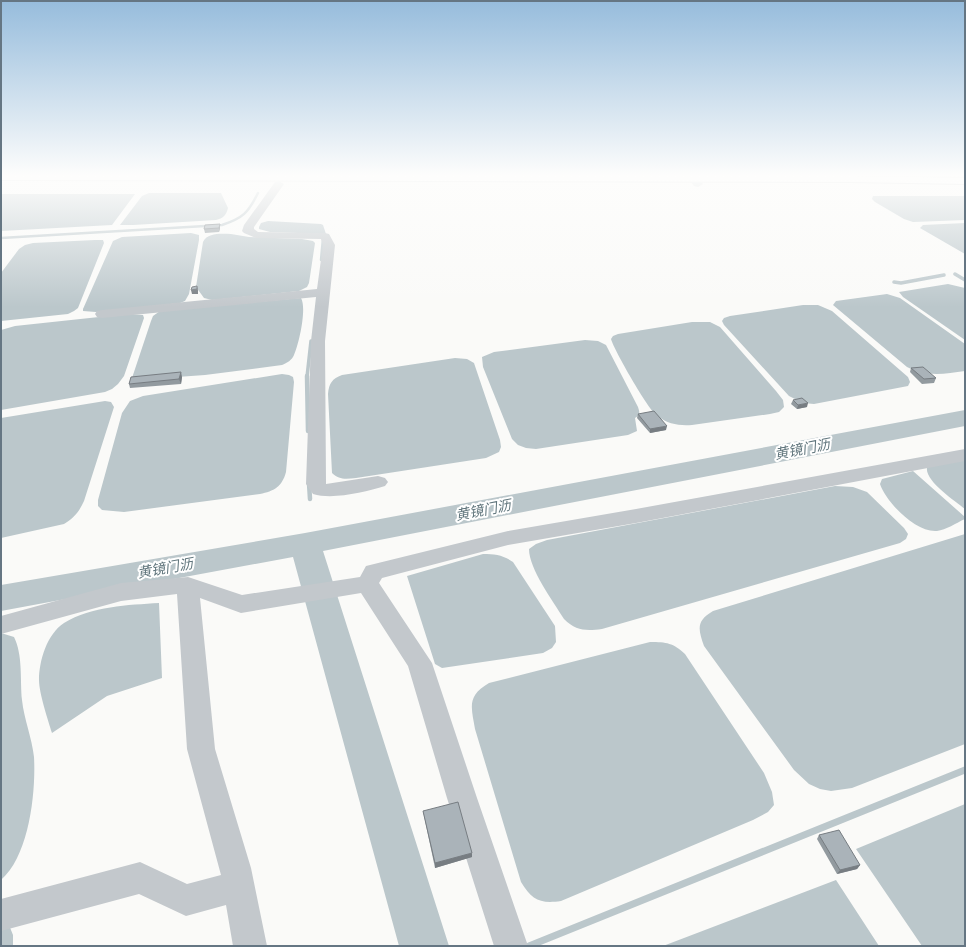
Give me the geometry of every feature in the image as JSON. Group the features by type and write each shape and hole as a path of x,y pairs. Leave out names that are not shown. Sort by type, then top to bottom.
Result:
{"lane":[{"path":"254,218 248,227 248,231 256,235 325,236 329,245 318,341 316,484 320,490 332,490 378,482"},
{"path":"102,314 324,292"},
{"path":"367,584 374,572 508,538 636,516 965,454"},
{"path":"1,625 122,592 188,585 241,604 367,584"},
{"path":"367,584 420,663 510,946"},
{"path":"188,585 200,750 235,868 250,946"},
{"path":"1,915 140,878 186,900 238,886"}],"shaded area":[{"path":"1,218 117,218 112,225 1,231"},
{"path":"125,218 221,218 216,220 120,225"},
{"path":"903,218 965,218 965,220 913,222"},
{"path":"268,221 321,224 323,225 326,234 270,232 259,229 261,223"},
{"path":"965,223 965,254 920,228 923,225"},
{"path":"191,233 199,235 199,240 189,294 185,301 180,303 96,312 83,311 113,241 122,237"},
{"path":"231,234 249,237 302,239 313,241 315,243 309,283 307,287 299,291 212,300 204,298 196,287 203,242 212,235"},
{"path":"103,240 104,243 78,308 68,314 1,321 1,273 19,249 25,245 33,243"},
{"path":"948,284 965,288 965,340 903,297 899,292"},
{"path":"887,294 900,298 965,344 965,371 935,374 921,372 907,367 833,305 836,301"},
{"path":"301,298 303,303 303,318 298,343 293,357 282,365 205,375 135,380 132,378 153,316 160,311"},
{"path":"803,305 818,305 832,311 908,377 910,382 908,386 814,404 803,403 789,396 722,321 724,318 730,316"},
{"path":"127,314 143,315 144,318 124,376 112,389 105,392 1,410 1,330 15,326"},
{"path":"692,322 710,322 720,327 776,391 783,400 784,407 779,412 770,414 692,425 674,424 657,416 646,403 618,355 611,339 613,336 618,334"},
{"path":"585,340 598,341 606,345 638,407 639,414 635,418 637,431 628,435 536,449 518,445 512,439 483,367 482,357 494,352"},
{"path":"455,358 467,359 474,363 500,440 501,447 499,452 486,458 356,478 340,478 332,473 328,394 330,384 333,380 342,375"},
{"path":"282,374 293,377 294,382 286,472 277,488 260,494 124,512 102,510 98,506 98,500 122,413 130,401 143,396"},
{"path":"105,401 111,402 114,407 84,501 78,512 64,524 1,538 1,418"},
{"path":"965,459 965,509 936,485 931,479 927,468 930,466"},
{"path":"913,471 965,517 965,519 937,531 920,527 903,515 888,499 880,484 882,479"},
{"path":"835,486 853,487 867,492 904,528 908,534 906,539 900,543 602,629 591,630 577,628 564,619 542,585 530,557 529,549 536,544 547,540"},
{"path":"965,534 965,744 852,788 831,791 820,789 809,784 794,770 704,646 700,635 701,622 713,611"},
{"path":"483,554 499,555 513,562 555,626 556,642 552,648 543,653 442,668 435,664 407,576"},
{"path":"159,603 162,678 107,696 52,733 42,699 39,685 39,673 45,648 53,634 64,623 86,613 110,607"},
{"path":"1,633 14,637 19,652 24,714 34,757 34,788 29,823 24,840 11,869 1,880"},
{"path":"650,642 669,644 677,647 685,654 764,773 772,792 774,805 768,812 753,820 561,901 547,902 537,899 529,893 521,882 475,729 472,714 472,702 474,697 477,692 489,683"},
{"path":"965,804 965,946 922,946 856,849"},
{"path":"836,880 879,946 663,946"},
{"path":"1,922 9,925 13,935 13,946 1,946"}],"building":[{"path":"220,224 219,228 204,229 205,225"},
{"path":"197,286 197,289 191,290 192,287"},
{"path":"923,367 936,378 924,379 911,368"},
{"path":"181,372 179,379 129,384 131,377"},
{"path":"802,398 808,403 798,405 793,400"},
{"path":"654,411 667,426 650,429 638,414"},
{"path":"458,802 472,853 435,863 423,811"},
{"path":"839,830 860,865 840,870 819,835"}],"waterway":[{"path":"1,238 222,225 238,218"},
{"path":"321,260 323,238"},
{"path":"955,274 965,280"},
{"path":"894,282 901,283 944,275"},
{"path":"307,377 311,341"},
{"path":"307,377 308,431"},
{"name":"黄镜门沥","path":"305,544 965,418"},
{"path":"309,483 310,499"},
{"name":"黄镜门沥","path":"1,598 305,544"},
{"path":"305,544 424,946"},
{"path":"529,946 965,770"}]}
